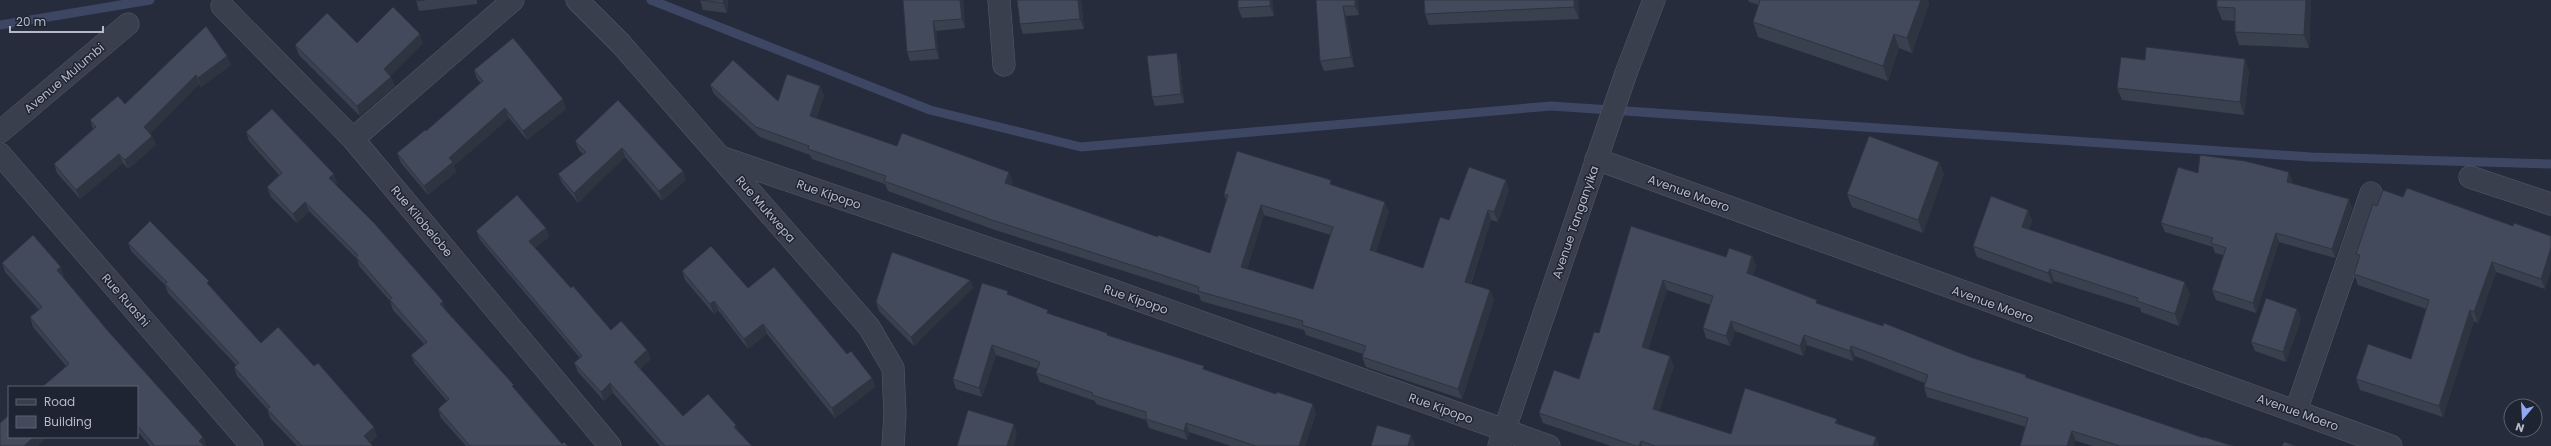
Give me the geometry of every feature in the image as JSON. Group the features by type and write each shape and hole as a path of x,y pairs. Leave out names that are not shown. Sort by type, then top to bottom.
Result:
{"street":[{"path":"353,139 513,0"},
{"name":"Rue Mukwepa","path":"578,0 621,44 869,327 893,368 895,414 893,446"},
{"path":"999,0 1004,65"},
{"name":"Avenue Tanganyika","path":"1502,438 1596,159 1626,73 1654,0"},
{"name":"Rue Kilobelobe","path":"222,6 353,139 610,446"},
{"name":"Avenue Mulumbi","path":"0,132 128,24"},
{"name":"Rue Ruashi","path":"0,154 252,446"},
{"name":"Rue Kipopo","path":"720,157 1118,293 1502,438 1549,446"},
{"name":"Avenue Moero","path":"1596,159 2391,446"},
{"path":"2470,177 2551,204"},
{"path":"2296,411 2371,193"}],"building":[{"path":"700,0 724,0 723,3"},
{"path":"903,0 960,0 962,19 933,21 936,49 907,52"},
{"path":"1017,0 1078,0 1080,19 1020,24"},
{"path":"1238,0 1270,0 1270,6 1238,8"},
{"path":"1316,0 1355,0 1355,6 1343,6 1351,57 1320,61"},
{"path":"1424,0 1574,0 1574,7 1425,14"},
{"path":"1760,0 1921,0 1907,38 1894,34 1883,66 1753,22"},
{"path":"2217,0 2306,0 2304,35 2235,32 2235,8 2217,7"},
{"path":"393,7 420,34 384,69 391,77 357,106 295,45 327,13 357,43"},
{"path":"206,26 227,56 198,78 196,75 144,127 152,136 125,160 119,154 76,190 54,164 96,127 90,120 118,96 125,104"},
{"path":"513,38 563,99 523,131 505,108 449,158 453,162 424,186 397,153 425,130 426,131 483,81 474,70"},
{"path":"2146,47 2245,59 2240,102 2117,88 2121,57 2145,60"},
{"path":"1177,53 1181,94 1152,97 1147,56"},
{"path":"733,60 778,101 787,74 820,86 810,116 897,146 902,133 1009,172 1005,183 1158,237 1158,235 1210,253 1228,195 1224,194 1237,151 1331,180 1330,184 1385,202 1370,250 1423,268 1440,217 1449,220 1469,167 1506,180 1494,212 1488,210 1465,282 1490,290 1458,389 1362,357 1366,346 1302,325 1303,321 1198,291 1199,287 992,220 884,181 886,176 808,149 809,146 756,127 710,85","holes":["1261,205 1333,227 1313,289 1241,267"]},
{"path":"618,100 683,171 659,191 622,148 574,193 558,174 586,152 575,141"},
{"path":"272,109 334,174 329,178 375,224 443,301 440,304 514,385 512,386 562,444 564,442 568,446 470,446 438,409 449,399 411,355 427,342 390,300 392,298 356,257 358,255 305,202 293,214 267,187 282,173 246,132"},
{"path":"1869,136 1939,162 1918,220 1847,194"},
{"path":"2200,155 2245,161 2289,172 2287,182 2349,199 2332,249 2276,233 2253,303 2212,290 2226,248 2211,243 2213,238 2161,223 2178,167 2198,173"},
{"path":"2407,188 2513,226 2514,223 2551,236 2551,248 2541,279 2492,262 2474,312 2470,310 2439,406 2356,379 2368,344 2411,359 2429,300 2354,274 2360,255 2356,254 2373,204 2377,206 2383,190 2403,197"},
{"path":"517,195 546,228 529,241 571,288 573,286 611,330 621,321 647,350 634,362 683,416 708,394 736,425 734,427 752,446 665,446 610,383 601,392 574,363 582,356 476,231"},
{"path":"1991,196 2028,210 2022,227 2185,282 2175,314 2137,301 2138,298 2050,269 2048,273 1973,246"},
{"path":"150,221 209,281 207,283 261,343 278,327 314,366 318,363 374,427 364,436 373,446 302,446 267,409 270,407 234,367 239,363 165,284 167,282 128,243"},
{"path":"1631,226 1726,257 1729,248 1752,256 1747,273 1817,300 1816,303 1883,326 1884,323 1970,357 2026,375 2025,377 2204,438 2233,446 2120,446 2072,431 2067,446 2020,446 2028,418 1924,387 1928,375 1851,346 1850,351 1804,335 1800,346 1731,321 1726,336 1703,328 1713,296 1663,280 1642,347 1670,356 1653,409 1731,434 1745,388 1837,419 1835,423 1876,437 1873,446 1655,446 1641,441 1639,446 1636,446 1539,413 1554,370 1579,379 1594,332 1599,333"},
{"path":"33,235 61,267 57,270 108,331 203,437 199,441 204,446 155,446 138,426 138,386 43,386 69,364 30,317 42,307 2,263"},
{"path":"711,246 748,288 774,267 847,354 851,351 872,378 832,408 763,324 744,339 714,301 710,304 682,271"},
{"path":"892,252 970,280 911,337 876,302"},
{"path":"982,283 1008,291 1007,294 1048,310 1047,313 1107,333 1107,335 1204,366 1203,369 1276,394 1277,392 1313,404 1299,446 1256,446 1186,423 1184,431 1146,419 1146,412 1092,395 1093,393 1036,373 1040,362 992,345 979,388 953,379"},
{"path":"2266,298 2297,309 2283,352 2251,342"},
{"path":"968,410 1014,424 1007,446 957,446"},
{"path":"8,416 8,438 33,438 24,446 0,446 0,423"},
{"path":"1377,425 1411,435 1408,446 1371,446"},
{"path":"2284,442 2296,446 2282,446"}],"waterway":[{"path":"0,25 150,0"},
{"path":"651,0 930,110 1081,147 1551,106 2311,157 2551,164"}]}
